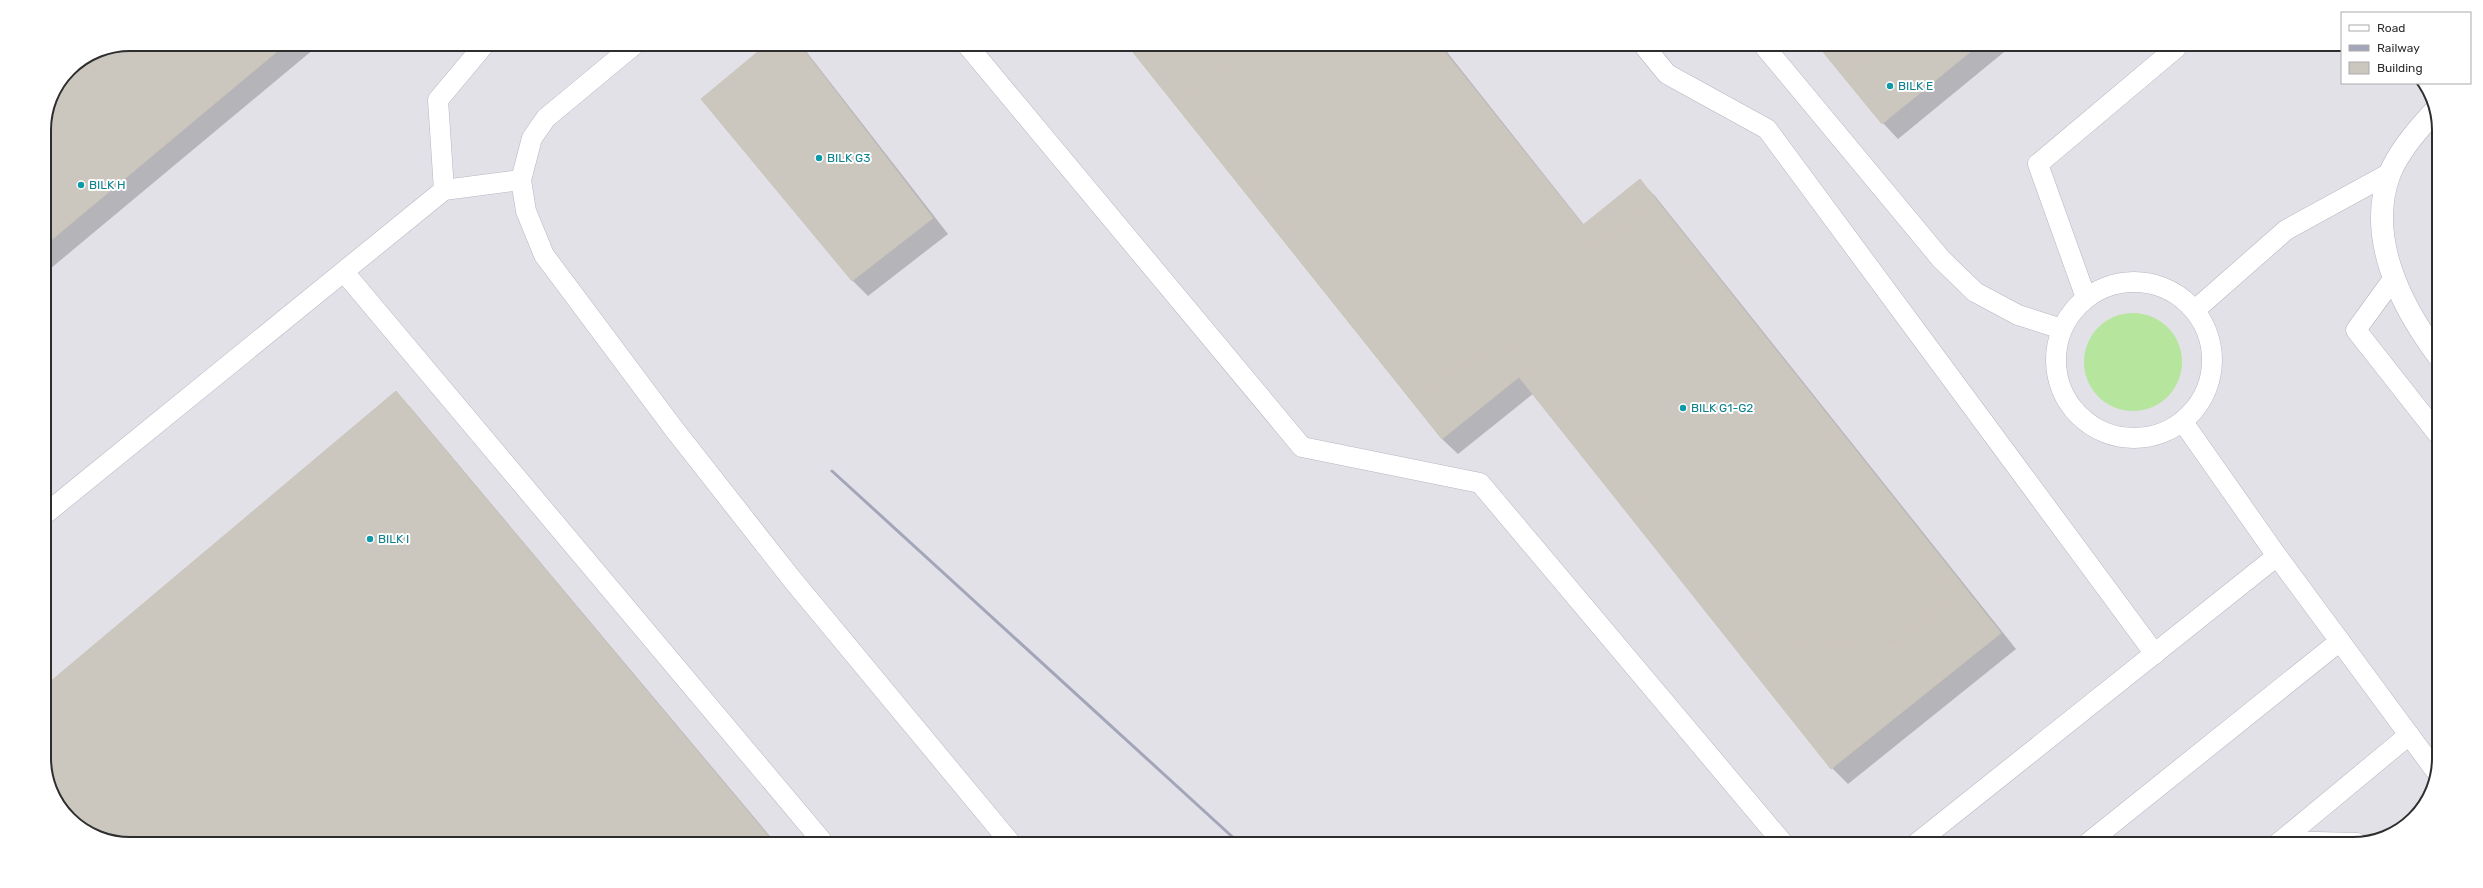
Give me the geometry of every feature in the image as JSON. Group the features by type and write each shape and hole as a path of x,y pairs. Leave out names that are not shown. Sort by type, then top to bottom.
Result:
{"street":[{"path":"2430,116 2414,134 2390,173 2381,212 2384,242 2393,278 2417,327 2432,347"}],"lane":[{"path":"444,190 438,100 479,51"},
{"path":"627,51 546,118 532,138 521,180 526,211 549,261 674,429 791,578 1006,837"},
{"path":"972,51 1302,447 1480,483 1778,837"},
{"path":"1648,51 1667,74 1767,129 2155,654"},
{"path":"1768,51 1941,259 1975,292 2018,316 2062,329"},
{"path":"2086,298 2038,164 2172,51"},
{"path":"2195,310 2286,230 2390,173"},
{"path":"51,509 444,190 521,180"},
{"path":"344,272 819,837"},
{"path":"2393,278 2356,330 2432,427"},
{"path":"2123,282 2150,283 2175,293 2195,310 2207,332 2213,356 2210,381 2200,404 2183,422 2160,434 2136,439 2112,435 2089,424 2071,406 2059,382 2056,356 2062,329 2068,318 2086,298 2098,291 2123,282"},
{"path":"2183,422 2277,556 2432,766"},
{"path":"1925,837 2277,556"},
{"path":"2097,837 2340,641"},
{"path":"2285,837 2409,735"}],"shaded area":[{"path":"130,51 2341,51 2341,84 2417,84 2428,104 2432,124 2432,764 2428,784 2419,802 2401,821 2379,833 2353,837 124,837 104,833 82,821 67,806 57,788 51,764 51,130 57,100 67,82 86,64 100,57"}],"green space":[{"path":"2133,313 2152,317 2168,327 2178,343 2182,362 2178,381 2168,397 2152,407 2133,411 2114,407 2098,397 2088,381 2084,362 2088,343 2098,327 2114,317"}],"building":[{"name":"BILK H","path":"278,51 51,240 52,119 57,100 64,86 74,74 95,59 119,52"},
{"name":"BILK G3","path":"759,51 805,51 933,218 852,281 701,99"},
{"name":"BILK G1-G2","path":"1132,51 1444,51 1583,225 1640,179 2001,633 1831,769 1519,377 1442,439"},
{"name":"BILK G1-G2","path":"1244,51 1430,51 1595,251 1646,207 1954,593 1904,640 1760,650 1504,337 1427,391 1185,97"},
{"name":"BILK E","path":"1822,51 1971,51 1882,124"},
{"path":"1841,51 1879,51 1856,70"},
{"name":"BILK I","path":"396,391 769,837 124,837 104,833 82,821 74,814 67,806 57,788 51,764 51,681"}],"railway":[{"path":"832,471 1233,837"}],"place":[{"name":"BILK E","path":"1890,86"},
{"name":"BILK G3","path":"819,158"},
{"name":"BILK H","path":"81,185"},
{"name":"BILK G1-G2","path":"1683,408"},
{"name":"BILK I","path":"370,539"}]}
